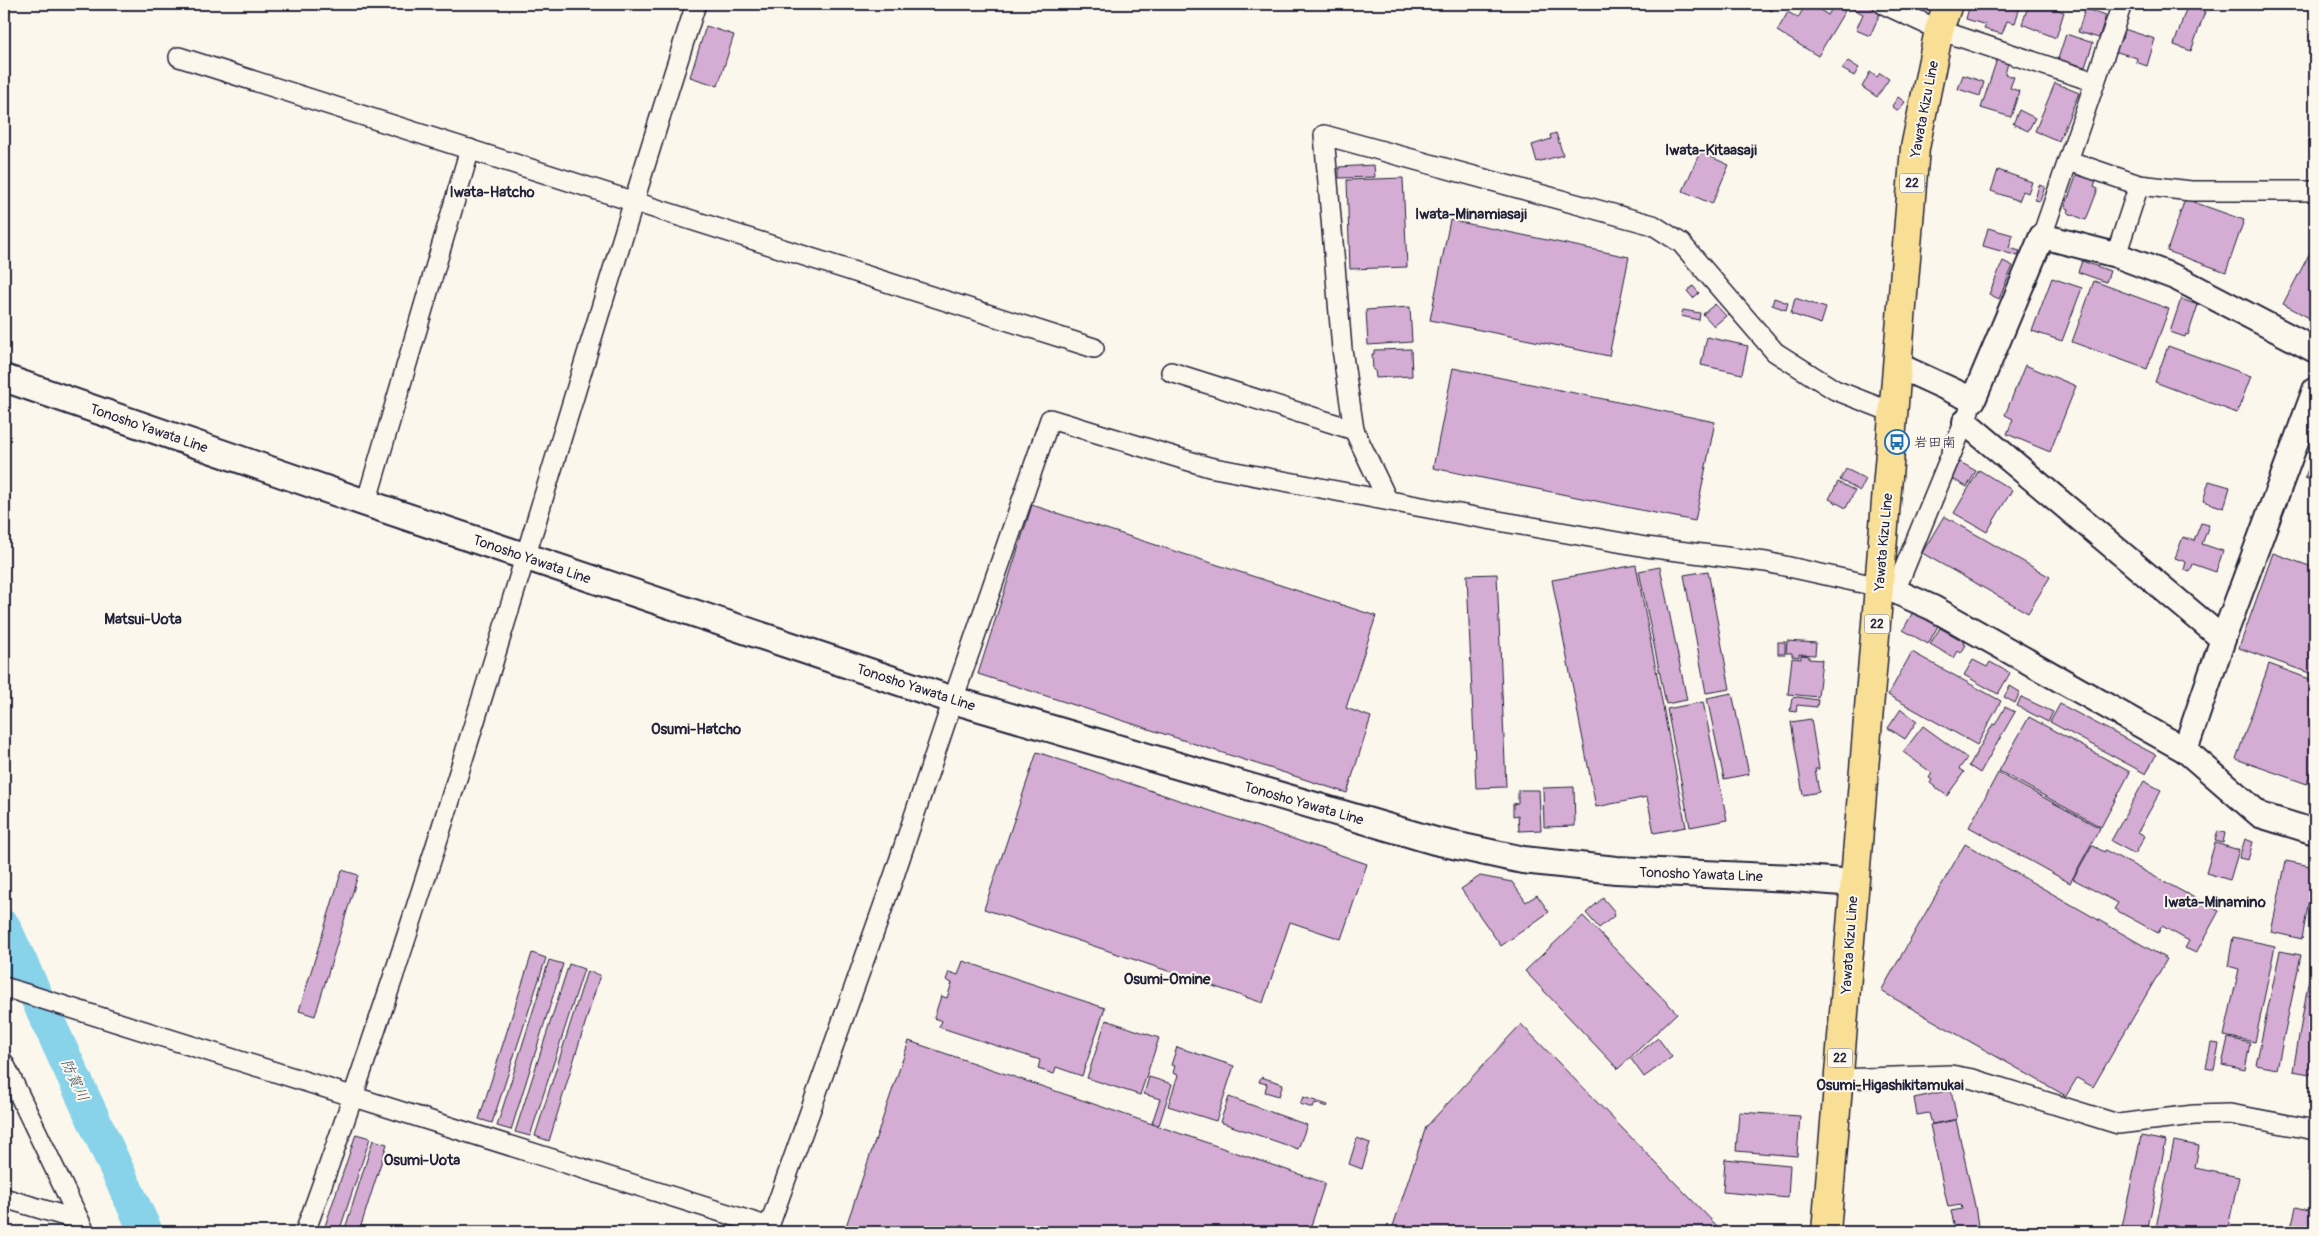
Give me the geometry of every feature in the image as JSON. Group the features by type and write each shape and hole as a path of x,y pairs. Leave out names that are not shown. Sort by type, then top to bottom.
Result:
{"main road":[{"name":"Yawata Kizu Line","path":"1826,1232 1854,883 1888,589 1894,413 1915,148 1939,30 1948,4"},
{"name":"Tonosho Yawata Line","path":"4,378 366,503 953,700 1435,841 1523,860 1616,870 1793,878 1854,883"}],"street":[{"path":"305,1232 354,1097 526,557 632,201 696,4"},
{"path":"1883,4 1939,30 2095,82"},
{"path":"1888,589 1969,411 2042,236 2122,4"},
{"path":"179,57 1094,348"},
{"path":"1387,499 1354,430 1342,349 1324,135 1653,226 1681,243 1775,352 1834,390 1894,413"},
{"path":"366,503 470,149"},
{"path":"2069,161 2139,185 2191,191 2315,191"},
{"path":"2116,255 2139,185"},
{"path":"2042,236 2116,255 2178,278 2315,350"},
{"path":"1897,365 1969,411 2224,639"},
{"path":"1171,372 1354,430"},
{"path":"2185,750 2315,390"},
{"path":"5,987 768,1230 899,862 1050,419 1209,467 1646,547 1766,562 1888,589 1933,608 2185,750 2260,815 2315,832"},
{"path":"4,1063 81,1226"},
{"path":"1838,1080 1951,1075 1973,1079 2118,1124 2194,1115 2230,1114 2315,1130"},
{"path":"4,1198 81,1226"}],"building":[{"path":"1757,4 1775,4 1772,11"},
{"path":"1806,4 1810,4 1828,15 1835,4 1849,4 1818,56 1777,31 1788,12 1798,18"},
{"path":"1855,4 1864,4 1881,11 1870,36 1856,30 1863,14 1853,9"},
{"path":"1970,4 2021,4 2015,23 2007,21 2002,34 1984,29 1986,25 1966,19"},
{"path":"2029,4 2058,4 2056,9 2064,12 2056,38 2022,24"},
{"path":"2187,6 2205,12 2191,51 2174,45"},
{"path":"2085,9 2106,15 2099,38 2078,32"},
{"path":"706,26 734,35 718,86 690,77"},
{"path":"2124,29 2155,39 2147,66 2136,62 2137,58 2114,51 2118,38 2122,39"},
{"path":"2066,34 2093,43 2085,67 2058,59"},
{"path":"1997,59 2008,63 2005,74 2014,77 2010,88 2019,91 2011,117 1981,108"},
{"path":"1848,61 1859,68 1854,76 1842,69"},
{"path":"1870,72 1877,77 1880,73 1889,79 1877,97 1862,87"},
{"path":"1963,75 1984,82 1980,96 1958,89"},
{"path":"2055,83 2079,93 2059,141 2035,131"},
{"path":"1898,97 1905,102 1898,111 1892,106"},
{"path":"2019,110 2035,118 2028,131 2013,124"},
{"path":"1556,133 1563,155 1537,162 1532,145 1551,139 1550,135"},
{"path":"1700,152 1729,165 1712,204 1683,191"},
{"path":"1374,165 1375,177 1339,178 1339,167"},
{"path":"1998,170 2032,182 2028,193 2023,191 2019,201 1991,191"},
{"path":"2078,171 2097,179 2094,187 2098,189 2086,220 2068,213 2069,209 2065,207"},
{"path":"1403,178 1407,267 1350,269 1347,180"},
{"path":"2039,185 2045,187 2040,201 2035,200"},
{"path":"2185,199 2244,220 2226,272 2167,251"},
{"path":"1450,220 1629,257 1609,356 1430,320"},
{"path":"1988,228 2013,235 2009,248 2020,251 2018,256 1983,246"},
{"path":"2315,243 2315,321 2283,304"},
{"path":"2003,261 2013,266 1999,299 1989,294"},
{"path":"2082,261 2110,271 2106,282 2078,272"},
{"path":"2052,278 2082,288 2062,341 2032,331"},
{"path":"2094,281 2169,309 2147,369 2072,342"},
{"path":"1693,286 1699,293 1693,298 1687,291"},
{"path":"1774,298 1788,303 1786,310 1772,305"},
{"path":"1795,298 1826,308 1821,324 1791,314"},
{"path":"2181,299 2198,305 2188,335 2186,334 2185,337 2170,332"},
{"path":"1715,304 1726,316 1714,326 1703,314"},
{"path":"1410,307 1412,342 1368,345 1366,310"},
{"path":"1683,310 1700,313 1699,320 1681,316"},
{"path":"1707,337 1748,346 1742,374 1701,365"},
{"path":"2168,346 2251,376 2237,413 2155,382"},
{"path":"1411,349 1412,376 1376,378 1375,370 1373,370 1372,354 1374,354 1374,350"},
{"path":"2025,365 2076,386 2050,452 2007,434 2013,419 2005,415"},
{"path":"1453,368 1715,422 1695,521 1433,468"},
{"path":"2315,449 2315,482 2305,478"},
{"path":"1960,462 1976,471 1967,487 1951,478"},
{"path":"1846,469 1866,479 1860,491 1840,480"},
{"path":"1979,470 2012,490 1987,532 1954,513"},
{"path":"2209,481 2230,487 2224,508 2203,501"},
{"path":"1838,482 1855,491 1846,508 1829,499"},
{"path":"1032,505 1376,616 1346,708 1371,717 1347,793 978,674"},
{"path":"1944,516 2050,577 2028,613 1922,553"},
{"path":"2201,523 2209,525 2202,544 2223,551 2216,572 2193,564 2190,572 2184,570 2186,562 2175,558 2183,537 2194,541"},
{"path":"2273,553 2315,568 2315,675 2239,648"},
{"path":"1636,565 1686,827 1654,833 1647,797 1596,807 1552,580"},
{"path":"1660,567 1687,700 1666,704 1639,571"},
{"path":"1708,571 1730,689 1706,693 1684,575"},
{"path":"1497,574 1506,787 1476,788 1467,575"},
{"path":"1913,612 1938,626 1928,644 1903,630"},
{"path":"1940,628 1965,642 1964,644 1966,645 1961,653 1958,651 1954,658 1930,644"},
{"path":"1787,641 1816,643 1815,655 1799,654 1799,657 1792,656 1792,653 1786,653"},
{"path":"1778,642 1785,642 1785,654 1778,654"},
{"path":"1912,652 2001,701 1977,745 1888,695"},
{"path":"1801,655 1809,656 1809,659 1822,660 1818,697 1788,694 1792,658 1801,659"},
{"path":"1973,660 1987,667 1990,662 2010,673 1998,694 1964,675"},
{"path":"2269,664 2315,681 2315,761 2307,784 2236,759"},
{"path":"2010,686 2020,692 2015,703 2004,697"},
{"path":"1732,693 1749,774 1724,779 1707,698"},
{"path":"2021,697 2053,712 2048,722 2017,706"},
{"path":"1792,698 1818,700 1817,707 1797,705 1796,712 1790,711"},
{"path":"1703,702 1727,820 1690,827 1667,709"},
{"path":"2060,704 2156,755 2146,774 2050,722"},
{"path":"2005,707 2015,712 1980,773 1969,766"},
{"path":"1901,709 1917,721 1905,739 1888,728"},
{"path":"2029,717 2130,772 2101,827 1999,771"},
{"path":"1811,719 1819,769 1815,769 1819,792 1803,795 1791,722"},
{"path":"1923,726 1967,758 1959,769 1964,772 1947,796 1930,783 1932,780 1929,778 1932,773 1903,752"},
{"path":"1037,752 1367,864 1341,939 1290,922 1263,1003 984,909"},
{"path":"1998,773 2100,828 2070,883 1969,827"},
{"path":"2144,781 2161,790 2138,832 2145,836 2135,854 2111,841"},
{"path":"1574,787 1575,826 1544,827 1543,788"},
{"path":"1518,790 1539,790 1541,830 1519,831 1518,815 1513,816 1513,804 1518,803"},
{"path":"2218,831 2225,833 2223,843 2215,841"},
{"path":"2245,839 2253,842 2248,860 2239,858"},
{"path":"2215,843 2239,850 2230,880 2206,873"},
{"path":"1965,844 2167,959 2093,1087 2077,1078 2066,1096 1881,991"},
{"path":"2092,845 2104,852 2105,850 2219,911 2196,953 2185,948 2189,941 2162,926 2158,933 2114,909 2118,903 2073,879"},
{"path":"2286,861 2315,867 2302,939 2271,932"},
{"path":"342,870 358,875 315,1016 299,1011"},
{"path":"1480,876 1512,882 1526,902 1537,895 1549,912 1501,946 1461,889"},
{"path":"1603,898 1615,912 1614,916 1599,928 1586,913"},
{"path":"1583,916 1677,1013 1618,1069 1525,971"},
{"path":"2233,937 2275,946 2255,1042 2224,1036 2239,969 2228,966"},
{"path":"2280,951 2301,955 2277,1069 2256,1065"},
{"path":"532,953 546,958 492,1123 479,1119"},
{"path":"2313,955 2315,955 2315,1075 2293,1071"},
{"path":"549,960 563,964 511,1130 497,1126"},
{"path":"963,961 1105,1008 1082,1076 1056,1067 1054,1074 1038,1069 1040,1060 939,1027 942,1021 934,1018 941,996 947,998 952,983 946,980 949,972 958,975"},
{"path":"569,964 584,969 530,1136 515,1132"},
{"path":"587,971 600,975 549,1141 535,1136"},
{"path":"1106,1020 1159,1038 1140,1095 1087,1078"},
{"path":"1521,1024 1723,1232 1391,1232 1426,1127"},
{"path":"1658,1038 1672,1057 1644,1077 1631,1059"},
{"path":"2228,1038 2250,1043 2245,1070 2222,1065"},
{"path":"909,1041 1325,1183 1309,1232 844,1232"},
{"path":"2211,1043 2219,1044 2214,1070 2206,1068"},
{"path":"1177,1047 1234,1066 1216,1121 1168,1106 1178,1075 1173,1073 1175,1066 1171,1065"},
{"path":"1149,1077 1172,1084 1159,1125 1152,1123 1160,1099 1144,1094"},
{"path":"1261,1077 1283,1084 1279,1096 1265,1092 1267,1084 1259,1082"},
{"path":"1951,1090 1957,1119 1932,1124 1929,1113 1917,1115 1914,1098"},
{"path":"1229,1097 1307,1125 1298,1149 1220,1122"},
{"path":"1303,1097 1328,1105 1327,1107 1315,1103 1313,1108 1300,1104"},
{"path":"1739,1112 1800,1116 1797,1156 1736,1151"},
{"path":"1956,1120 1979,1232 1956,1232 1951,1211 1962,1209 1961,1205 1948,1207 1930,1125"},
{"path":"356,1134 370,1138 339,1232 323,1232"},
{"path":"2141,1136 2166,1141 2147,1232 2121,1232"},
{"path":"1357,1138 1370,1143 1362,1169 1349,1164"},
{"path":"373,1140 387,1144 359,1232 344,1232"},
{"path":"2174,1141 2199,1146 2195,1168 2239,1177 2227,1232 2155,1232"},
{"path":"2312,1147 2315,1147 2315,1172 2308,1171"},
{"path":"1725,1159 1790,1165 1788,1198 1723,1192"},
{"path":"2296,1207 2313,1211 2308,1232 2290,1232"}],"waterway":[{"name":"防賀川","path":"4,927 146,1232"}],"place":[{"name":"岩田南","path":"1897,442"}],"district":[{"name":"Iwata-Kitaasaji","path":"1711,150"},
{"name":"Iwata-Hatcho","path":"492,192"},
{"name":"Iwata-Minamiasaji","path":"1471,214"},
{"name":"Matsui-Uota","path":"143,619"},
{"name":"Osumi-Hatcho","path":"696,729"},
{"name":"Iwata-Minamino","path":"2215,902"},
{"name":"Osumi-Omine","path":"1167,979"},
{"name":"Osumi-Higashikitamukai","path":"1890,1085"},
{"name":"Osumi-Uota","path":"422,1160"}]}
